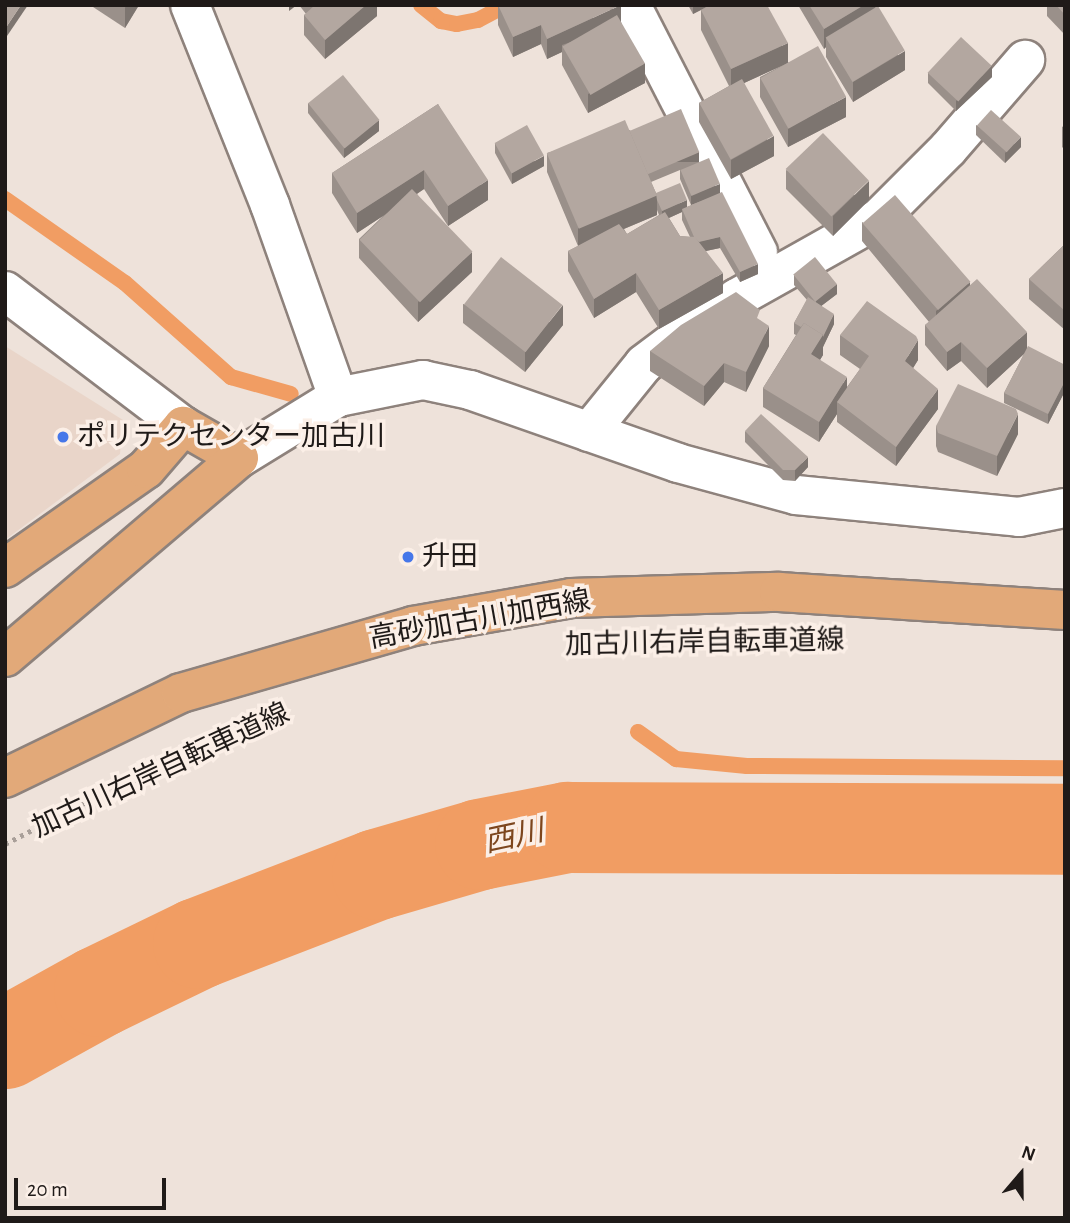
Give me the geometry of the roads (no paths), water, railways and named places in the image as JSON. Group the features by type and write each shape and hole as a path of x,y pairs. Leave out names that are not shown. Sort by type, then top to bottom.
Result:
{"main road":[{"path":"5,568 146,469 183,426 239,458 5,657"},
{"name":"高砂加古川加西線","path":"5,778 181,693 413,626 571,598 779,592 1065,610"}],"street":[{"path":"190,5 270,205 338,397"},
{"path":"631,5 758,253"},
{"path":"589,432 644,364 676,340 737,298 878,219 948,149 1024,60"},
{"path":"5,292 183,426"},
{"path":"239,458 338,397 423,380 470,390 678,463 796,495 1019,517 1065,508"}],"waterway":[{"path":"421,5 441,21 457,24 478,20 506,5"},
{"path":"5,199 125,283 231,377 291,394"},
{"path":"638,732 676,759 747,766 1065,768"},
{"name":"西川","path":"5,1043 99,991 198,943 377,874 480,844 567,827 1065,829"}],"place":[{"name":"ポリテクセンター加古川","path":"63,437"},
{"name":"升田","path":"408,557"}]}
